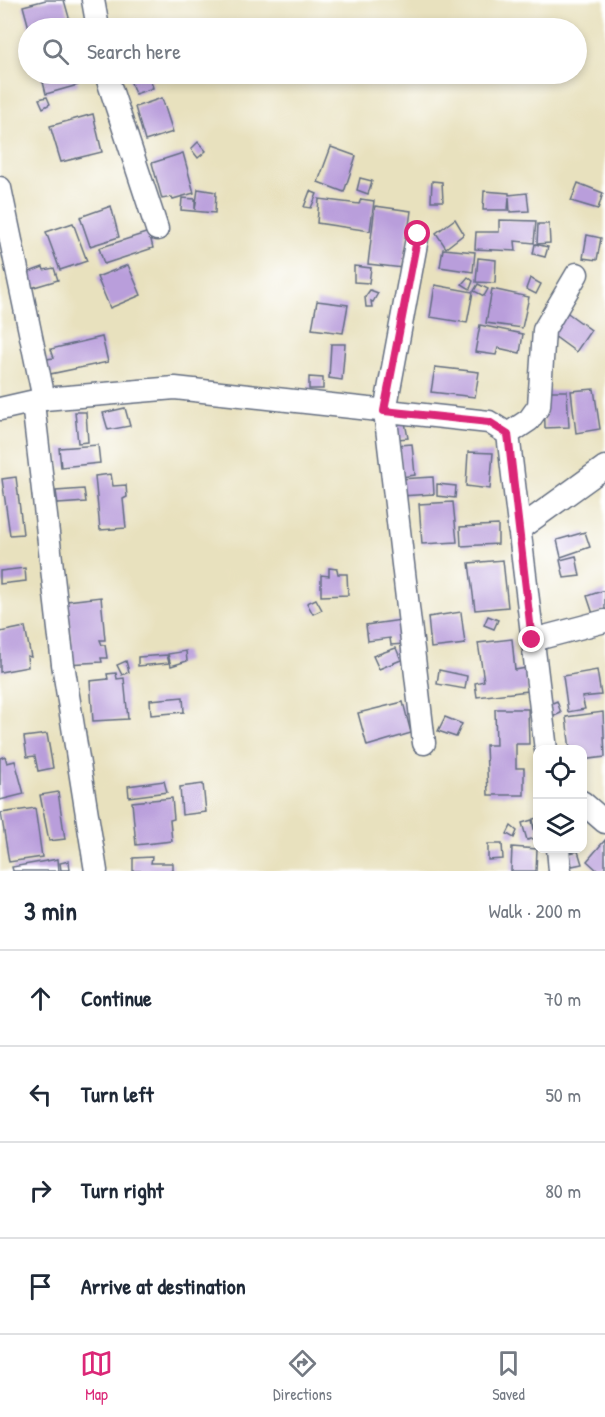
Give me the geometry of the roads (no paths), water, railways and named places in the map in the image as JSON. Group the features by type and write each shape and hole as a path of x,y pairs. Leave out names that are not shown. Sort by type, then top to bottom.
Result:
{"street":[{"path":"93,0 96,18"},
{"path":"109,84 157,229"},
{"path":"0,188 38,401 63,664 96,871"},
{"path":"418,234 384,411 424,744"},
{"path":"508,434 529,420 539,406 544,330 577,274"},
{"path":"0,409 38,401 175,388 489,422 508,434"},
{"path":"508,434 545,745"},
{"path":"519,529 605,467"},
{"path":"532,640 605,621"},
{"path":"587,806 605,822"},
{"path":"558,853 560,871"}]}
